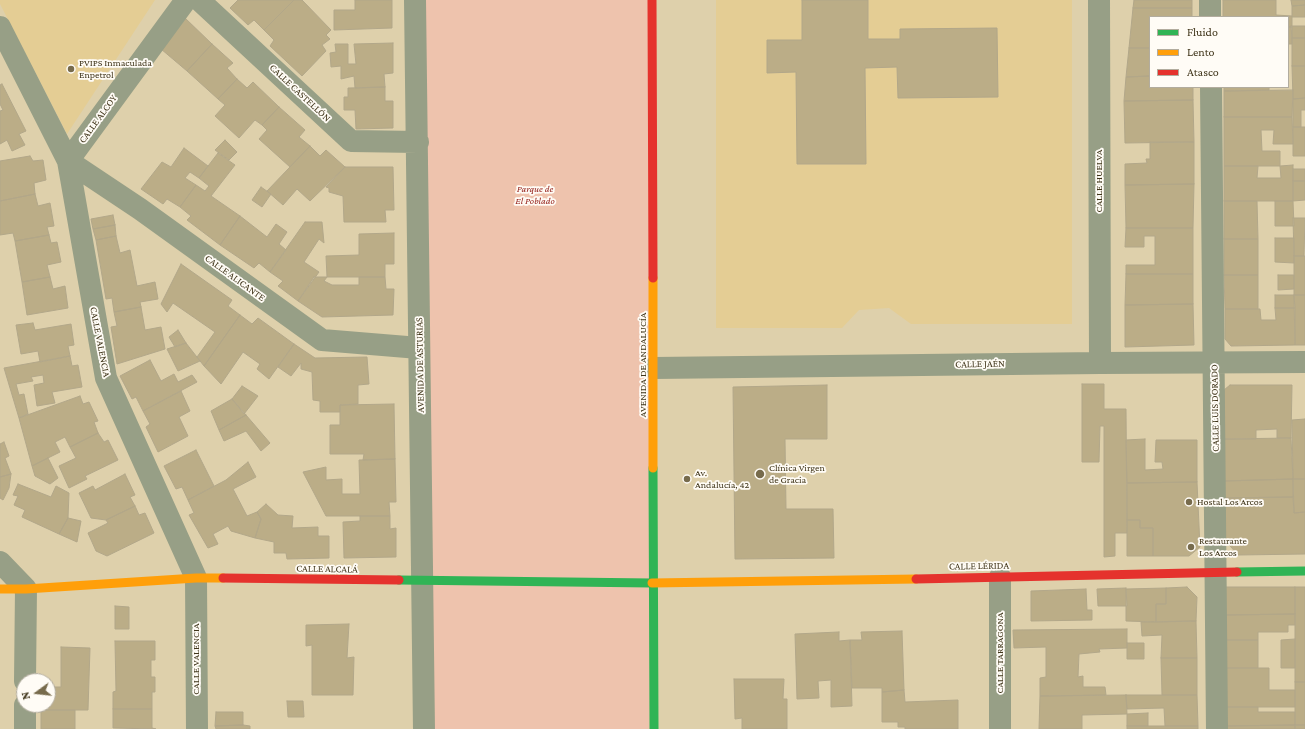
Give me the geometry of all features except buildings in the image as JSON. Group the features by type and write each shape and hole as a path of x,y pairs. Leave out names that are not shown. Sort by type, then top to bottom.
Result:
{"street":[{"name":"CALLE ALCOY","path":"68,161 186,0"},
{"name":"CALLE CASTELLÓN","path":"199,0 351,141 418,142"},
{"name":"AVENIDA DE ASTURIAS","path":"416,0 424,729"},
{"name":"AVENIDA DE ANDALUCÍA","path":"652,0 654,729"},
{"name":"CALLE HUELVA","path":"1099,0 1100,363"},
{"path":"1210,0 1210,16"},
{"name":"CALLE VALENCIA","path":"0,27 68,161 106,378 196,578 197,729"},
{"name":"CALLE LUIS DORADO","path":"1211,88 1217,573 1217,729"},
{"name":"CALLE ALICANTE","path":"68,161 140,209 322,340 419,348"},
{"name":"CALLE JAÉN","path":"654,368 1305,362"},
{"path":"0,562 26,589 25,673"},
{"name":"CALLE LÉRIDA","path":"654,583 1305,571"},
{"name":"CALLE TARRAGONA","path":"1000,577 1000,729"},
{"name":"CALLE ALCALÁ","path":"0,589 26,589 196,578 654,583"},
{"path":"25,713 25,729"}],"shaded area":[{"name":"PVIPS Inmaculada Enpetrol","path":"0,0 155,0 67,134 0,4"},
{"path":"716,0 1072,0 1072,324 911,324 889,308 859,310 842,328 716,328"}],"green space":[{"name":"Parque de El Poblado","path":"415,0 652,0 654,729 424,729"}],"traffic: fast":[{"path":"653,468 654,729"},
{"path":"1237,572 1305,571"},
{"path":"399,580 652,583"}],"traffic: slow":[{"path":"653,278 653,468"},
{"path":"0,589 26,589 196,578 223,578"},
{"path":"652,583 916,579"}],"traffic: jam":[{"path":"652,0 653,278"},
{"path":"916,579 1237,572"},
{"path":"223,578 399,580"}],"place":[{"name":"PVIPS Inmaculada Enpetrol","path":"71,69"},
{"name":"Clínica Virgen de Gracia","path":"760,474"},
{"name":"Av. Andalucía, 42","path":"687,479"},
{"name":"Hostal Los Arcos","path":"1189,502"},
{"name":"Restaurante Los Arcos","path":"1191,547"}]}
